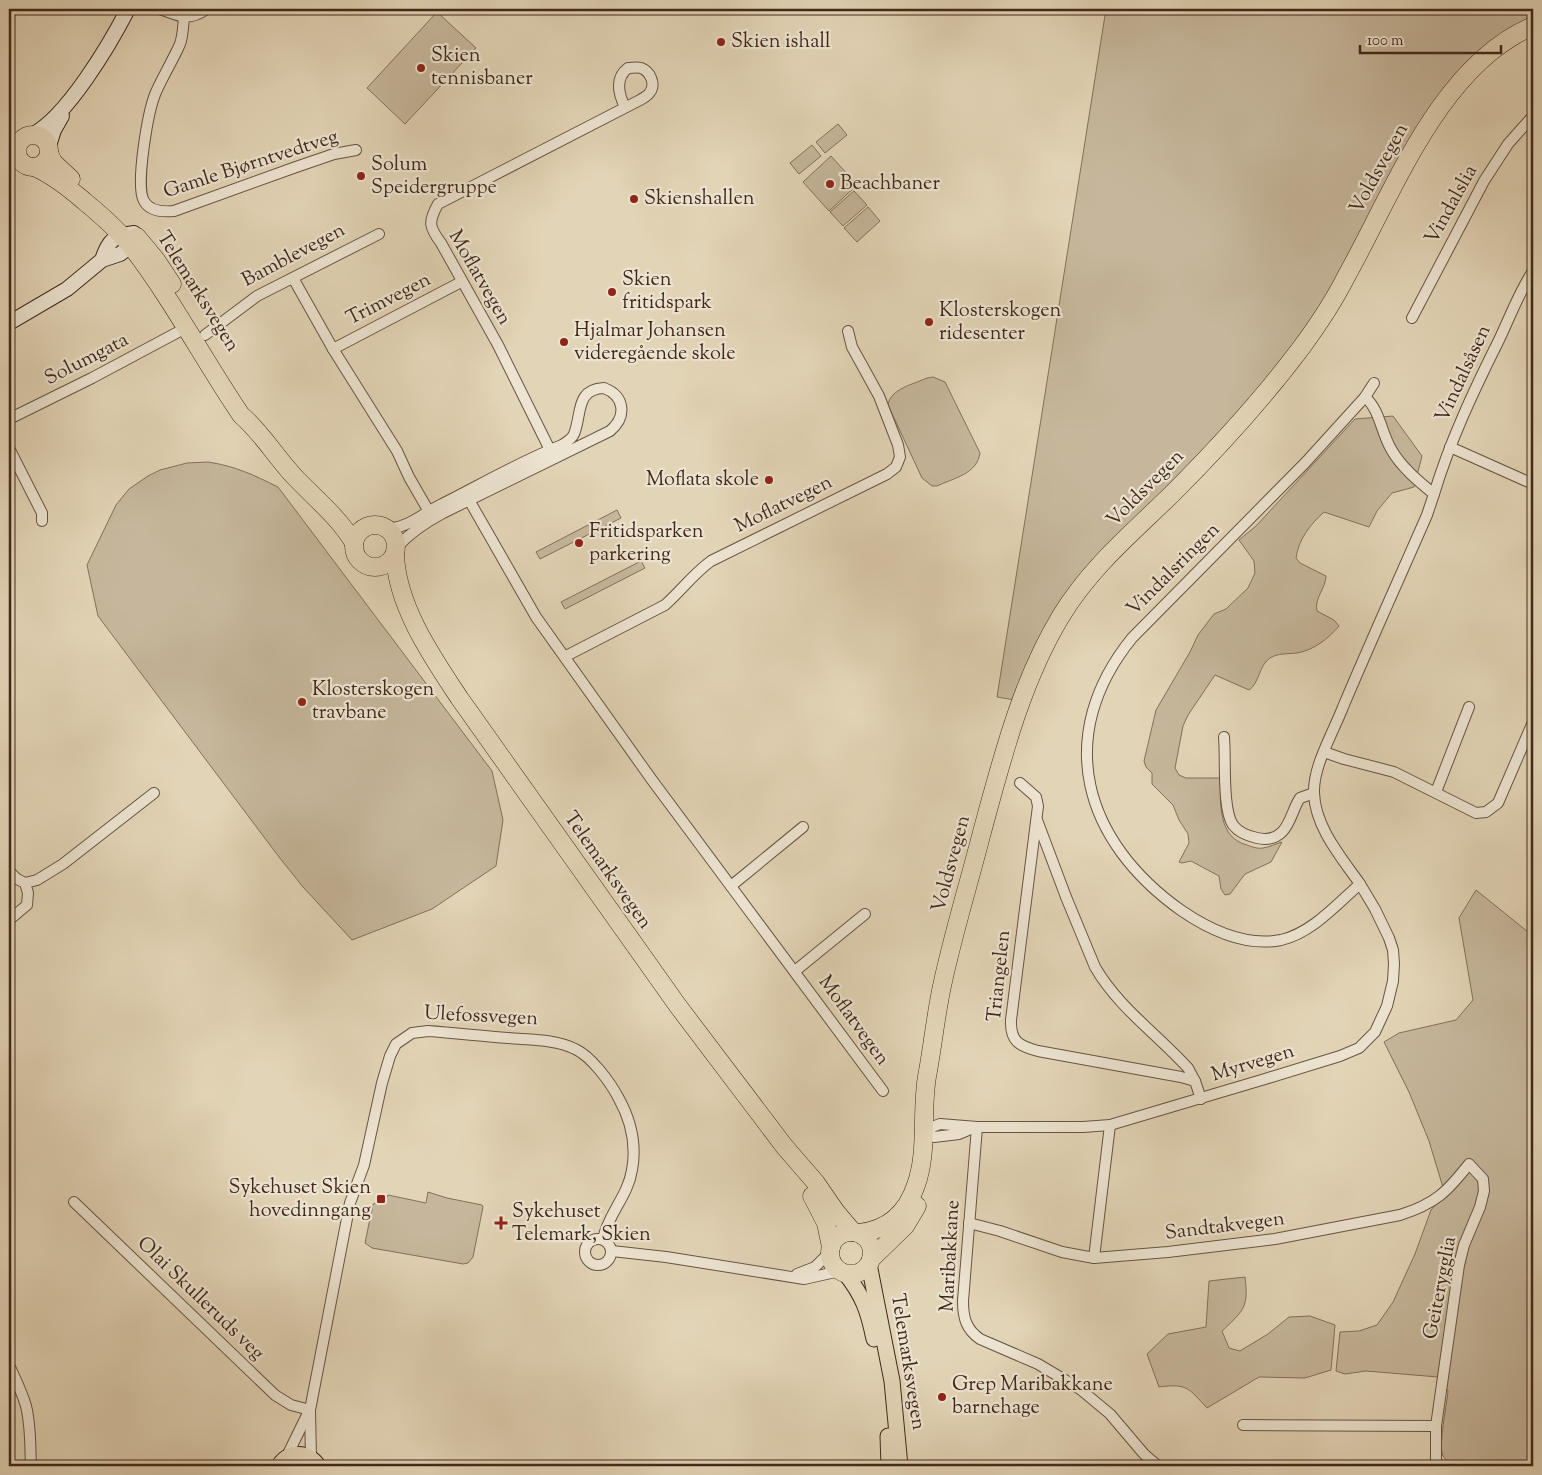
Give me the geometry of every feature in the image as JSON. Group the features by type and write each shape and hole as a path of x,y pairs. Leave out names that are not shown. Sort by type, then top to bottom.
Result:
{"highway":[{"name":"Voldsvegen","path":"870,1262 905,1226 916,1210 928,1178 931,1131 927,1073 943,980 998,775 1030,679 1058,621 1078,589 1096,568 1219,445 1301,349 1326,312 1348,274 1410,157 1450,96 1464,79 1494,50 1511,37 1533,26"},
{"name":"Telemarksvegen","path":"9,130 43,139 53,162 59,170 106,207 168,300 240,415 251,424 294,476 316,497 348,533 354,543 355,554 361,562 376,568 409,612 431,654 488,740 667,991 784,1146 816,1183 844,1223 856,1232"},
{"name":"Telemarksvegen","path":"30,136 13,148 22,163 50,175 72,190 128,238"},
{"path":"34,167 42,164 48,151"},
{"name":"Telemarksvegen","path":"316,497 357,522 388,529 396,541 396,567 409,612"},
{"path":"354,543 359,532 370,526"},
{"path":"376,568 386,565 393,558 396,550"},
{"name":"Voldsvegen","path":"856,1232 880,1229 904,1209 912,1196 931,1131"},
{"name":"Telemarksvegen","path":"784,1146 822,1214 828,1228 830,1249"},
{"path":"846,1232 856,1232 867,1238 870,1243 872,1254 870,1262 860,1272 842,1272 833,1263 830,1249 837,1237 846,1232"}],"main road":[{"path":"48,151 54,130 75,94 100,58 128,9"},
{"path":"30,136 47,125 75,94"},
{"path":"9,323 67,289 102,260 110,243 128,238"},
{"name":"Telemarksvegen","path":"870,1262 892,1381 900,1466"},
{"name":"Telemarksvegen","path":"842,1272 861,1294 871,1324 887,1406 888,1466"},
{"path":"280,1464 292,1455 300,1454 315,1462 333,1466"}],"street":[{"path":"160,9 184,17 196,15 207,9"},
{"name":"Gamle Bjørntvedtveg","path":"184,17 180,42 155,93 146,133 140,191 143,201 148,207 162,212 174,211 334,154 356,150"},
{"name":"Moflatvegen","path":"552,454 502,353 431,230 431,216 438,204 625,107"},
{"name":"Vindalslia","path":"1412,318 1484,181 1508,144 1533,116"},
{"name":"Bamblevegen","path":"205,335 249,300 379,234"},
{"name":"Vindalsåsen","path":"1434,494 1450,447 1490,359 1533,272"},
{"path":"293,278 333,348 397,451 408,478 431,515"},
{"name":"Trimvegen","path":"333,348 461,282"},
{"name":"Solumgata","path":"9,419 92,378 180,331"},
{"name":"Moflatvegen","path":"566,656 665,605 696,571 711,561 887,474 896,467 900,457 898,445 879,396 852,347 848,332"},
{"name":"Vindalsringen","path":"1360,884 1323,916 1295,936 1270,942 1255,941 1232,937 1214,930 1170,902 1152,887 1126,860 1095,807 1088,783 1087,758 1090,728 1095,705 1104,681 1119,654 1151,617 1306,463 1365,397 1374,383"},
{"path":"388,529 398,528 431,515 552,454 601,436 616,426 620,418 621,408 616,394 608,389 600,388 585,396 582,400 574,436 552,454"},
{"path":"1360,884 1327,834 1318,813 1314,794 1316,775 1324,752 1434,494 1412,475 1391,450 1385,439 1375,409 1365,397"},
{"path":"1450,447 1533,484"},
{"path":"9,448 42,513 42,521"},
{"name":"Moflatvegen","path":"467,497 536,617 566,656 652,780 883,1091"},
{"path":"396,550 431,515"},
{"path":"1436,792 1469,707"},
{"path":"1324,752 1389,770 1472,811 1481,813 1491,810 1501,798 1533,722"},
{"path":"1224,737 1228,814 1239,831 1264,839 1278,835 1287,826 1300,798 1305,795 1314,794"},
{"name":"Triangelen","path":"1020,783 1036,797 1038,806 1011,1020 1011,1033 1023,1047 1038,1051 1195,1081"},
{"path":"9,871 26,883 37,880 63,864 154,793"},
{"name":"Triangelen","path":"1037,819 1066,897 1101,977 1118,999 1184,1063 1195,1081 1202,1099"},
{"path":"731,886 803,827"},
{"path":"9,920 26,905 28,892 26,883"},
{"name":"Myrvegen","path":"931,1131 959,1134 977,1128 1110,1125 1202,1099 1352,1052 1363,1045 1375,1032 1390,995 1393,981 1392,950 1383,924 1360,884"},
{"name":"Moflatvegen","path":"795,971 865,914"},
{"name":"Ulefossvegen","path":"315,1462 310,1410 350,1203 364,1165 382,1083 390,1056 396,1044 403,1038 412,1033 428,1031 546,1041 577,1049 592,1062 616,1093 625,1110 630,1121 633,1144 632,1170 626,1190 607,1222 602,1240"},
{"path":"1094,1258 1110,1125"},
{"name":"Maribakkane","path":"977,1128 963,1301 964,1317 969,1329 988,1343 1038,1364 1092,1398 1110,1414 1144,1454 1158,1466"},
{"name":"Sandtakvegen","path":"970,1223 1062,1252 1094,1258 1176,1251 1275,1239 1400,1215 1422,1208 1439,1197 1469,1164"},
{"name":"Geiterygglia","path":"1436,1466 1436,1426 1461,1255 1480,1207 1484,1190 1483,1179 1469,1164"},
{"name":"Olai Skulleruds veg","path":"74,1202 275,1395 291,1405 310,1410"},
{"path":"597,1239 602,1240 607,1242 612,1251 608,1262 598,1266 587,1261 585,1256 587,1245 597,1239"},
{"path":"787,1276 802,1273 815,1267 830,1249"},
{"path":"612,1251 666,1256 804,1278 842,1272"},
{"path":"9,1365 13,1382 26,1406 31,1466"},
{"name":"Ulefossvegen","path":"280,1464 310,1410"},
{"path":"1243,1425 1436,1426"}],"shaded area":[{"path":"1106,9 1533,9 1533,34 1498,57 1475,78 1451,107 1425,144 1347,290 1102,571 1061,626 1026,702 997,697"},
{"name":"Skien tennisbaner","path":"437,12 476,48 405,124 367,88"},
{"path":"838,124 847,135 825,153 816,142"},
{"path":"812,145 821,156 799,174 790,163"},
{"name":"Beachbaner","path":"831,156 857,185 829,211 803,182"},
{"name":"Beachbaner","path":"854,191 867,205 843,226 830,212"},
{"name":"Beachbaner","path":"868,207 880,221 857,242 844,228"},
{"path":"933,377 945,382 980,453 978,460 970,471 937,486 932,486 922,478 888,405 890,399 898,391"},
{"path":"1393,416 1422,456 1414,487 1392,493 1377,511 1369,527 1324,512 1306,532 1297,551 1296,558 1300,563 1326,576 1317,602 1317,611 1334,620 1339,626 1315,647 1297,653 1280,654 1270,658 1263,665 1255,683 1249,690 1215,675 1188,715 1183,726 1175,768 1179,775 1186,778 1220,778 1221,808 1230,835 1237,841 1259,848 1282,842 1271,862 1245,874 1230,894 1225,895 1221,889 1219,876 1191,861 1179,862 1189,843 1188,834 1179,820 1173,805 1152,784 1152,773 1146,767 1144,761 1156,710 1198,635 1214,614 1226,609 1248,588 1255,573 1254,561 1239,540 1256,526 1355,419"},
{"name":"Klosterskogen travbane","path":"208,462 244,472 278,487 492,771 503,820 496,866 432,909 352,940 303,887 279,857 98,616 87,565 116,505 129,489 160,470 187,463"},
{"path":"617,510 621,518 540,559 536,552"},
{"path":"641,561 645,568 565,609 561,602"},
{"path":"1476,890 1528,932 1533,920 1533,1466 1485,1467 1448,1461 1443,1456 1442,1434 1448,1391 1438,1377 1366,1371 1345,1374 1336,1371 1340,1332 1359,1331 1377,1325 1393,1302 1415,1254 1431,1210 1445,1194 1429,1141 1409,1092 1384,1042 1399,1033 1456,1020 1473,1000 1459,918"},
{"path":"428,1192 482,1205 473,1257 468,1263 463,1264 372,1248 365,1243 373,1204 385,1201 388,1195 426,1203"},
{"path":"1245,1277 1246,1296 1243,1308 1222,1331 1229,1348 1240,1351 1268,1334 1289,1317 1310,1316 1335,1325 1331,1370 1305,1378 1259,1377 1207,1408 1187,1389 1176,1386 1159,1387 1147,1354 1168,1334 1206,1327 1209,1281"}],"place":[{"name":"Skien ishall","path":"721,42"},
{"name":"Skien tennisbaner","path":"421,68"},
{"name":"Solum Speidergruppe","path":"361,176"},
{"name":"Beachbaner","path":"830,184"},
{"name":"Skienshallen","path":"634,199"},
{"name":"Skien fritidspark","path":"612,292"},
{"name":"Klosterskogen ridesenter","path":"929,322"},
{"name":"Hjalmar Johansen videregående skole","path":"564,342"},
{"name":"Moflata skole","path":"769,480"},
{"name":"Fritidsparken parkering","path":"579,543"},
{"name":"Klosterskogen travbane","path":"302,702"},
{"name":"Sykehuset Skien hovedinngang","path":"381,1199"},
{"name":"Sykehuset Telemark, Skien","path":"501,1223"},
{"name":"Grep Maribakkane barnehage","path":"942,1397"}]}
